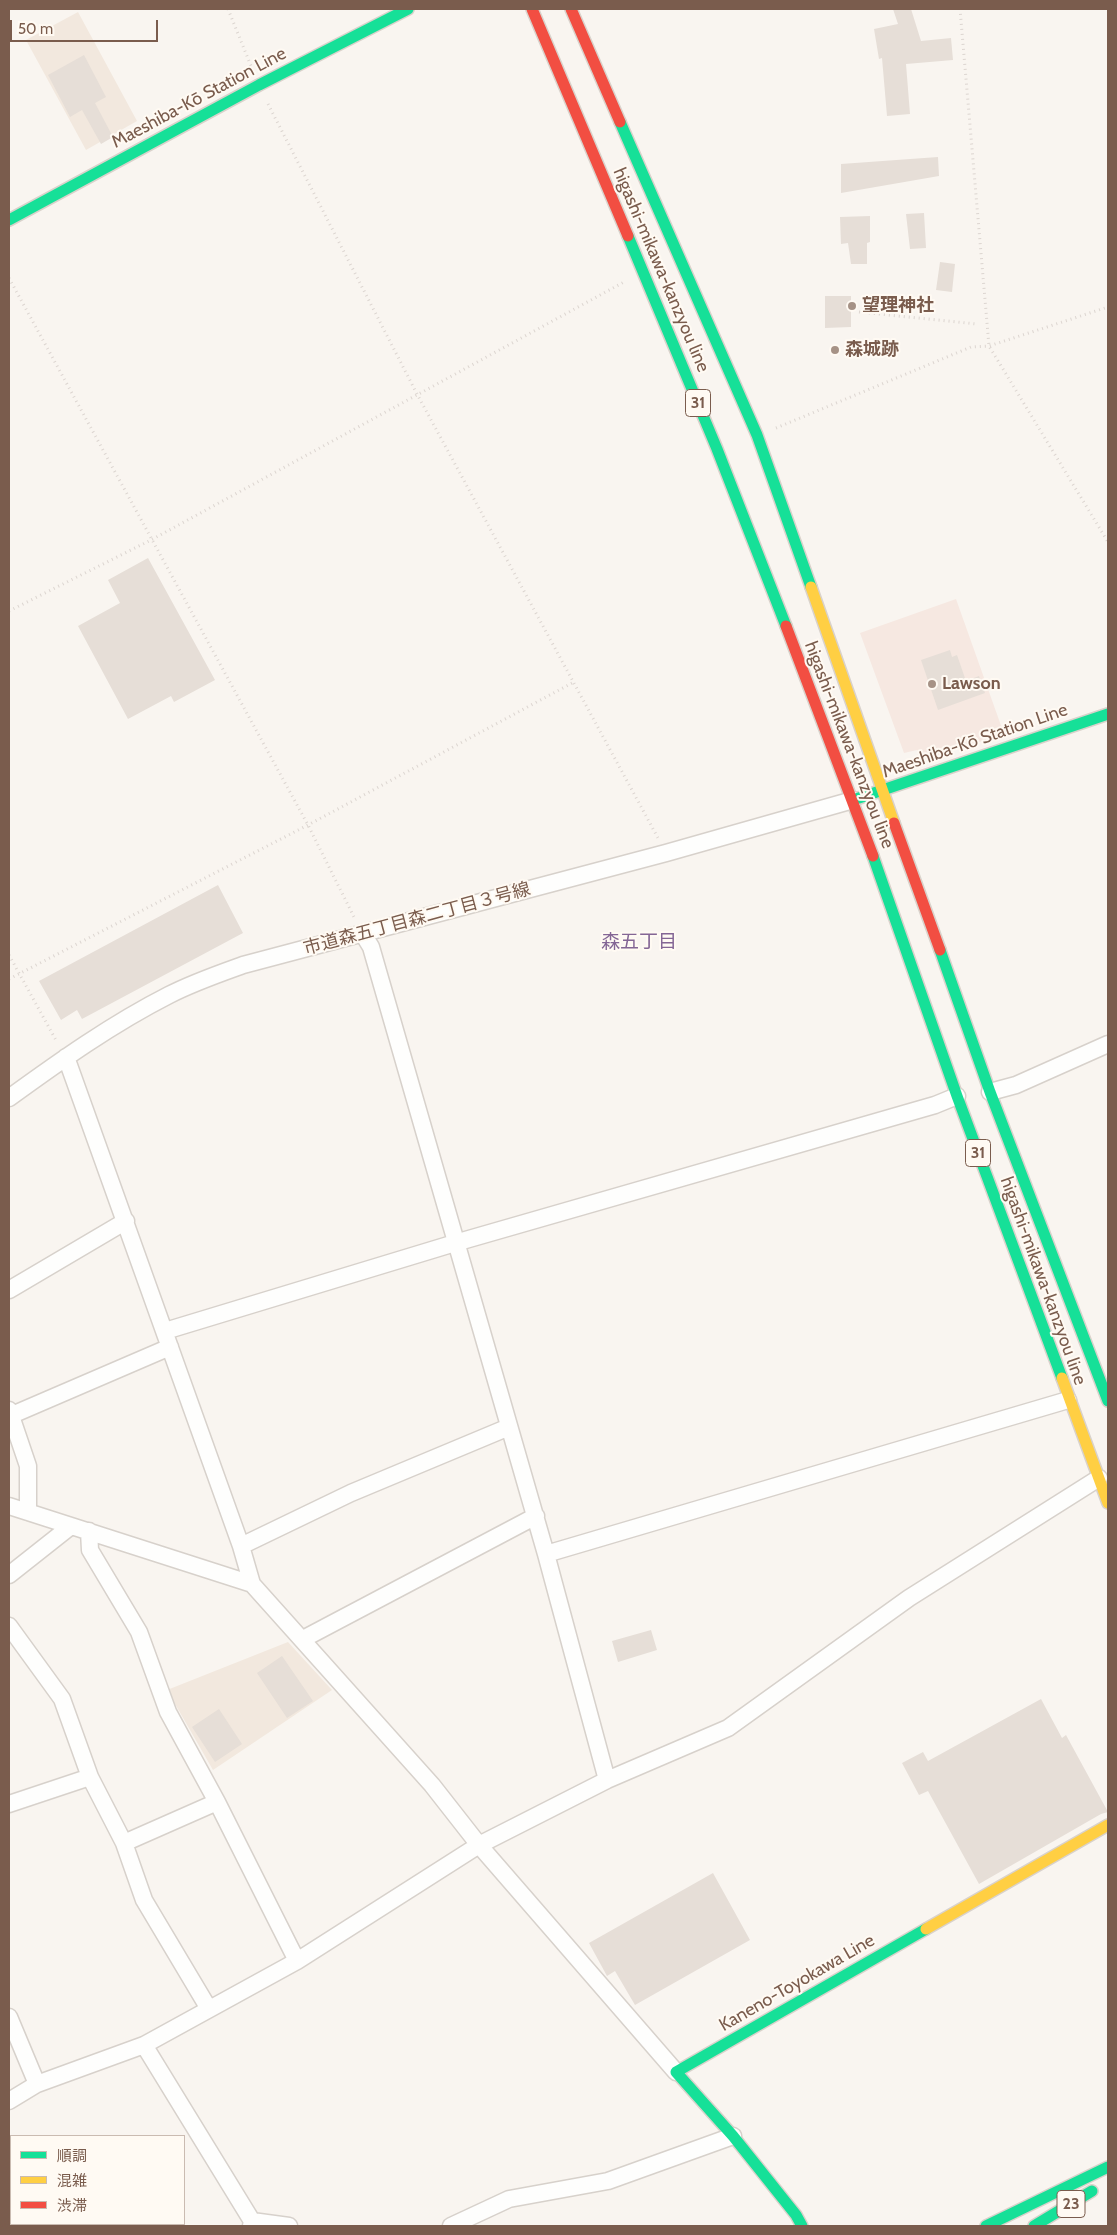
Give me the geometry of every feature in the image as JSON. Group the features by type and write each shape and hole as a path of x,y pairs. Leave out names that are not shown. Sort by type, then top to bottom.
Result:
{"main road":[{"name":"Maeshiba-Kō Station Line","path":"9,220 259,85 408,9"},
{"name":"higashi-mikawa-kanzyou line","path":"532,9 717,449 853,800 957,1096 1068,1400 1108,1503"},
{"name":"higashi-mikawa-kanzyou line","path":"571,9 756,435 990,1092 1108,1401"},
{"name":"Maeshiba-Kō Station Line","path":"853,800 1108,714"},
{"name":"Kaneno-Toyokawa Line","path":"676,2072 1108,1825"},
{"path":"676,2072 733,2136 802,2226"},
{"path":"986,2226 1108,2167"},
{"name":"23","path":"1034,2226 1100,2191 1052,2226"}],"street":[{"name":"市道森五丁目森二丁目３号線","path":"9,1098 66,1057 137,1012 197,982 243,965 666,853 853,800"},
{"path":"363,934 371,947 455,1244 536,1516 607,1780"},
{"path":"990,1092 1016,1085 1108,1044"},
{"path":"66,1057 241,1546 252,1584 432,1785 479,1845 676,2072"},
{"path":"165,1331 455,1244 935,1105 957,1096"},
{"path":"9,1290 126,1221"},
{"path":"28,1512 28,1466 10,1412 170,1348"},
{"path":"546,1554 1068,1400"},
{"path":"241,1546 351,1494 509,1427"},
{"path":"9,2101 37,2084 144,2045 297,1961 479,1845 607,1780 728,1728 909,1598 1099,1478"},
{"path":"9,1506 252,1584"},
{"path":"303,1639 536,1516"},
{"path":"9,1575 71,1526"},
{"path":"89,1532 90,1550 140,1632 168,1712 217,1802 297,1961"},
{"path":"9,1626 62,1699 90,1777 124,1843 144,1900 209,2009"},
{"path":"9,1804 90,1777"},
{"path":"124,1843 217,1802"},
{"path":"9,2017 37,2084"},
{"path":"144,2045 252,2224 289,2226"},
{"path":"451,2226 509,2199 608,2181 733,2136"}],"path":[{"path":"228,9 259,85 417,394 666,853"},
{"path":"960,9 988,346 1108,542"},
{"path":"9,611 151,540 642,272"},
{"path":"9,278 308,825 363,934"},
{"path":"756,435 971,347 988,346 1108,307"},
{"path":"859,312 977,324"},
{"path":"9,979 308,825 574,682"},
{"path":"9,955 66,1057"}],"shaded area":[{"path":"78,12 137,121 86,150 26,40"},
{"name":"Lawson","path":"956,599 1004,734 921,761 917,750 904,753 860,633"},
{"path":"288,1642 332,1690 213,1770 167,1690"}],"building":[{"path":"893,9 911,9 921,41 951,38 953,60 906,64 910,114 887,116 882,58 879,59 874,29 898,24"},
{"path":"84,55 106,97 95,103 113,137 101,144 82,110 70,117 48,75"},
{"path":"938,157 939,176 841,193 841,164"},
{"path":"924,213 926,248 910,249 906,214"},
{"path":"870,216 870,242 867,243 867,264 851,264 848,243 841,244 840,217"},
{"path":"940,262 955,264 952,292 936,290"},
{"path":"825,296 851,296 851,327 825,328"},
{"path":"148,558 215,680 174,702 171,696 128,719 78,626 120,603 108,580"},
{"path":"950,650 952,657 957,655 966,681 979,676 985,693 938,710 921,660"},
{"path":"218,885 243,933 82,1019 77,1010 61,1020 39,981"},
{"path":"651,1630 657,1650 618,1662 612,1641"},
{"path":"282,1656 313,1701 287,1718 257,1673"},
{"path":"1041,1699 1062,1738 1066,1735 1108,1812 1101,1814 979,1884 928,1791 919,1795 902,1763 923,1752 928,1761"},
{"path":"219,1709 242,1744 215,1762 192,1727"},
{"path":"713,1873 750,1940 635,2005 615,1971 607,1976 589,1943"}],"traffic: fast":[{"path":"9,220 259,85 408,9"},
{"path":"620,122 757,435 811,587"},
{"path":"628,236 717,449 786,626"},
{"path":"853,800 1108,714"},
{"path":"873,856 957,1096 1062,1378"},
{"path":"940,950 990,1092 1108,1401"},
{"path":"802,2226 796,2215 733,2136 676,2072 926,1929"},
{"path":"986,2226 1108,2167"},
{"path":"1034,2226 1092,2191"}],"traffic: slow":[{"path":"811,587 894,823"},
{"path":"1062,1378 1108,1503"},
{"path":"926,1929 1108,1825"}],"traffic: jam":[{"path":"532,9 628,236"},
{"path":"571,9 620,122"},
{"path":"786,626 873,856"},
{"path":"894,823 940,950"}],"place":[{"name":"望理神社","path":"852,306"},
{"name":"森城跡","path":"835,350"},
{"name":"Lawson","path":"932,684"}],"district":[{"name":"森五丁目","path":"639,942"}]}
